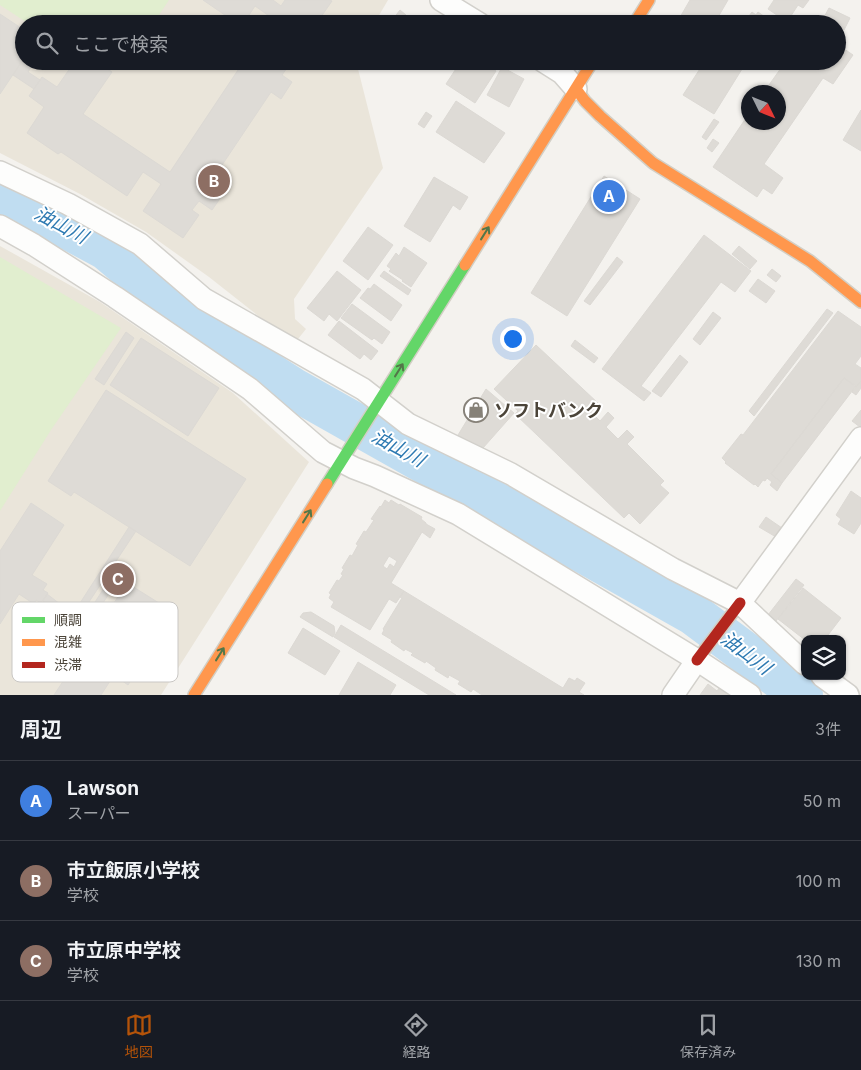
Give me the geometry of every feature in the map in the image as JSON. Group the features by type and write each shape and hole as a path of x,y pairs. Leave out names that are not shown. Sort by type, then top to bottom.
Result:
{"street":[{"path":"640,15 649,0"},
{"path":"448,2 467,15"},
{"path":"557,70 562,73 582,98 653,163 810,260 861,302"},
{"path":"194,695 351,463 582,98 590,70"},
{"path":"0,172 68,204 140,244 204,299 362,389 385,409 408,424 511,474 673,569 740,604 801,660"},
{"path":"0,226 34,245 115,297 250,389 323,452 351,463 458,514 697,660 750,695"},
{"path":"673,695 861,438"},
{"path":"827,680 848,695"}],"shaded area":[{"path":"0,0 388,0 379,15 15,15 15,70 358,70 383,168 294,299 295,319 306,329 294,344 209,277 146,232 80,194 0,153"},
{"path":"0,246 100,302 233,393 309,462 178,668 178,602 12,602 12,682 169,682 161,695 0,695"}],"green space":[{"path":"0,0 169,0 159,15 15,15 0,5"},
{"path":"0,257 121,328 51,430 0,511"}],"building":[{"path":"203,0 273,0 281,6 285,0 332,1 322,15 268,15 255,6 249,15 225,15"},
{"path":"690,0 728,0 719,15 681,15"},
{"path":"774,0 809,0 803,8 798,5 792,15 777,15 768,9"},
{"path":"829,8 844,15 825,15"},
{"path":"400,10 406,15 396,15"},
{"path":"0,14 15,24 16,70 0,94"},
{"path":"846,16 850,18 846,26"},
{"path":"846,50 853,55 846,65"},
{"path":"16,70 29,70 28,72 40,80 34,89 13,75"},
{"path":"69,70 109,70 112,72 83,114 170,172 238,70 286,70 282,75 292,82 281,99 271,92 212,180 226,190 212,210 199,201 192,210 199,215 183,238 143,211 161,184 143,172 127,196 61,152 58,154 27,133 44,107 29,96 42,77 57,87"},
{"path":"455,70 496,71 475,103 446,84"},
{"path":"500,70 508,70 524,79 509,107 487,95"},
{"path":"699,70 741,70 714,114 683,95"},
{"path":"780,70 843,70 833,84 823,78 764,164 783,178 772,194 763,188 757,197 713,167 741,125 741,130 786,130 786,85 769,85"},
{"path":"456,101 505,133 484,163 436,132"},
{"path":"861,110 861,151 843,140"},
{"path":"426,112 432,116 424,128 418,124"},
{"path":"714,119 719,122 706,140 702,137"},
{"path":"713,139 719,143 712,152 707,148"},
{"path":"604,176 640,199 567,316 531,293"},
{"path":"434,177 468,197 460,210 453,205 430,242 404,226"},
{"path":"368,227 393,245 368,280 343,261"},
{"path":"704,235 751,271 735,292 721,282 641,386 651,393 644,401 602,369"},
{"path":"739,246 757,261 750,269 732,254"},
{"path":"404,247 427,263 411,287 389,271 391,269 387,266 396,253 399,256"},
{"path":"617,257 623,262 590,305 584,301"},
{"path":"772,269 781,276 776,282 767,275"},
{"path":"337,271 361,290 337,321 329,314 324,321 307,308"},
{"path":"384,271 411,290 408,295 380,276"},
{"path":"758,279 775,291 766,303 749,291"},
{"path":"374,284 402,305 391,321 360,298"},
{"path":"352,304 390,332 382,344 374,338 372,340 341,318"},
{"path":"827,309 833,313 754,416 749,411"},
{"path":"838,311 861,327 861,356 855,364 861,368 861,381 856,387 844,378 771,474 782,483 777,491 770,485 772,482 767,478 758,487 725,463 722,458 741,434 743,435"},
{"path":"713,312 721,318 700,345 693,339"},
{"path":"339,321 378,351 371,360 364,354 360,359 328,335"},
{"path":"126,332 134,338 104,385 95,379"},
{"path":"141,338 219,388 188,436 110,385"},
{"path":"575,340 598,358 594,363 571,346"},
{"path":"536,345 599,404 591,412 600,421 608,412 614,418 606,427 618,439 627,430 634,437 627,444 664,481 660,485 669,493 640,524 629,513 624,518 515,414 518,411 494,389"},
{"path":"680,355 688,362 661,397 652,391"},
{"path":"844,378 856,386 782,483 771,474"},
{"path":"861,381 861,388 856,395 852,392"},
{"path":"486,389 514,413 483,448 455,440"},
{"path":"106,390 246,479 190,566 74,492 71,496 48,481"},
{"path":"861,410 861,426 860,427 852,421"},
{"path":"851,491 861,498 861,523 854,534 838,524 841,519 836,515"},
{"path":"385,500 389,503 391,500 422,517 421,519 426,524 435,529 430,538 422,532 391,583 404,591 396,603 389,599 370,630 331,607 334,602 329,598 331,594 329,593 337,580 339,581 343,575 341,574 344,569 342,568 350,555 352,556 358,545 356,544 364,531 366,532 374,520 371,519","holes":["389,556 397,561 394,567 390,564 387,569 383,566"]},
{"path":"31,503 64,525 32,575 47,584 43,590 48,593 42,602 36,600 31,602 19,594 12,602 0,624 0,551"},
{"path":"766,517 782,528 776,537 759,527"},
{"path":"129,527 136,531 89,602 81,602"},
{"path":"113,574 119,578 104,602 95,602"},
{"path":"796,579 804,585 776,621 768,615"},
{"path":"127,583 157,602 115,602"},
{"path":"803,588 841,618 828,635 801,635 801,637 778,619"},
{"path":"404,591 563,688 569,678 575,681 577,678 585,683 579,692 584,695 482,695 473,689 471,692 458,684 460,681 449,675 448,678 435,670 436,668 426,661 425,663 411,655 413,653 405,649 404,651 382,634"},
{"path":"47,594 57,602 44,602 43,601"},
{"path":"311,612 334,626 335,633 333,637 300,617 303,613"},
{"path":"341,625 456,695 429,695 334,637"},
{"path":"303,628 340,651 325,675 288,653"},
{"path":"358,662 396,685 390,695 339,695"},
{"path":"63,682 109,682 101,695 54,695"},
{"path":"708,684 717,691 720,687 730,695 700,695"}],"waterway":[{"name":"油山川","path":"0,192 106,249 206,333 292,388 693,614 802,695"}],"traffic: fast":[{"path":"327,484 465,265"}],"traffic: slow":[{"path":"640,15 649,0"},
{"path":"465,265 587,70"},
{"path":"576,89 600,116 653,163 810,261 861,302"},
{"path":"194,695 327,484"}],"traffic: jam":[{"path":"697,660 740,603"}],"place":[{"name":"市立飯原小学校","path":"214,181"},
{"name":"Lawson","path":"609,196"},
{"name":"ソフトバンク","path":"476,410"},
{"name":"市立原中学校","path":"118,579"}]}
